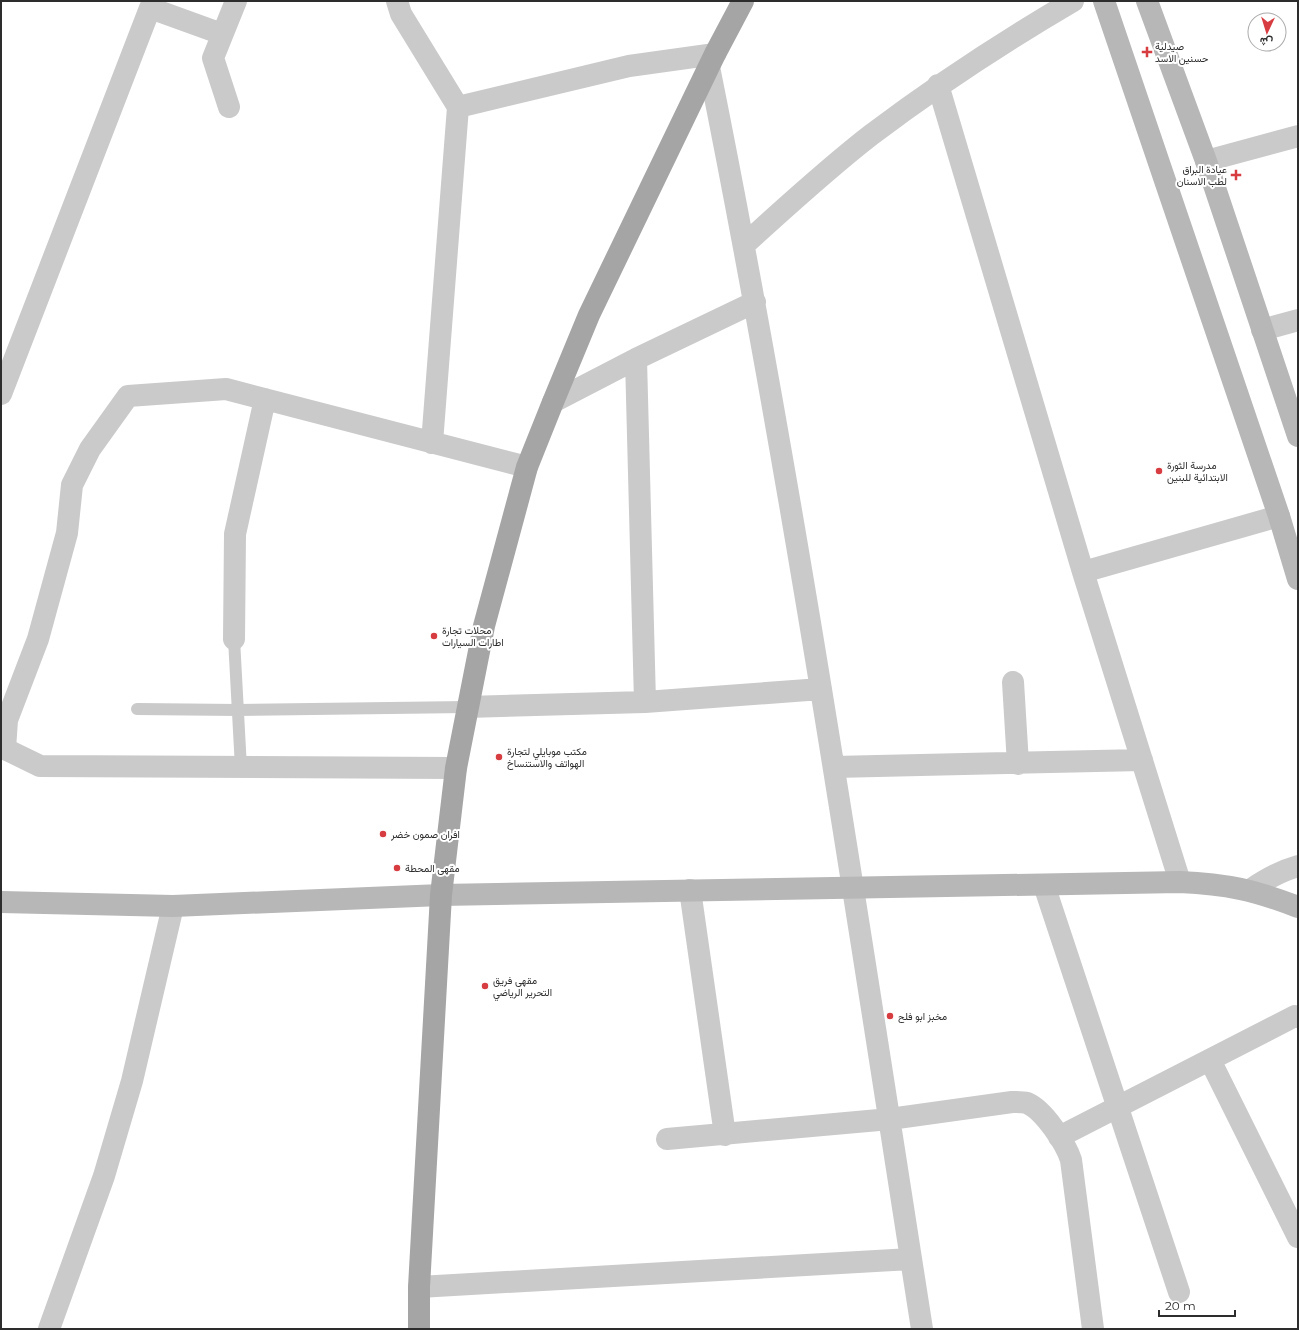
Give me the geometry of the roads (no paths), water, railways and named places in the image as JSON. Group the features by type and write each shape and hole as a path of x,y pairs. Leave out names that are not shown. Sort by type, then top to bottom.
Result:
{"main road":[{"path":"419,1329 419,1287 441,895 456,768 484,626 527,467 589,315 712,61 743,1"}],"street":[{"path":"229,107 213,58 236,1"},
{"path":"397,1 401,14 458,107 432,443"},
{"path":"745,244 834,165 870,136 938,86 1017,34 1074,1"},
{"path":"1104,1 1279,516 1298,579"},
{"path":"1147,1 1206,161 1298,436"},
{"path":"1,394 150,8 222,34"},
{"path":"458,107 629,66 712,61 745,244 834,767 922,1329"},
{"path":"938,86 1083,572 1180,882"},
{"path":"1206,161 1298,136"},
{"path":"553,402 636,359 755,302"},
{"path":"1262,330 1298,320"},
{"path":"636,359 645,702"},
{"path":"456,768 40,766 5,749 4,722 38,639 66,533 72,485 90,449 128,396 226,389 527,467"},
{"path":"234,639 235,534 265,399"},
{"path":"1083,572 1279,516"},
{"path":"1014,682 1018,764"},
{"path":"467,707 645,702 821,689"},
{"path":"834,767 1142,760"},
{"path":"1250,890 1266,878 1298,866"},
{"path":"1,902 173,906 441,895 1180,882 1217,884 1250,890 1298,906"},
{"path":"1044,885 1179,1292"},
{"path":"690,890 725,1135"},
{"path":"49,1329 104,1176 132,1081 173,906"},
{"path":"1059,1137 1295,1016 1298,1017"},
{"path":"1210,1060 1298,1237"},
{"path":"667,1139 890,1119 1012,1102 1026,1103 1037,1109 1067,1147 1071,1160 1093,1329"},
{"path":"419,1287 911,1260"}],"lane":[{"path":"234,639 241,768"},
{"path":"137,709 238,710 467,707"}],"place":[{"name":"صيدلية حسنين الاسد","path":"1147,52"},
{"name":"عيادة البراق لطب الاسنان","path":"1236,175"},
{"name":"مدرسة الثورة الابتدائية للبنين","path":"1159,471"},
{"name":"محلات تجارة اطارات السيارات","path":"434,636"},
{"name":"مكتب موبايلي لتجارة الهواتف والاستنساخ","path":"499,757"},
{"name":"افران صمون خضر","path":"383,834"},
{"name":"مقهى المحطة","path":"397,868"},
{"name":"مقهى فريق التحرير الرياضي","path":"485,986"},
{"name":"مخبز ابو فلح","path":"890,1016"}]}
